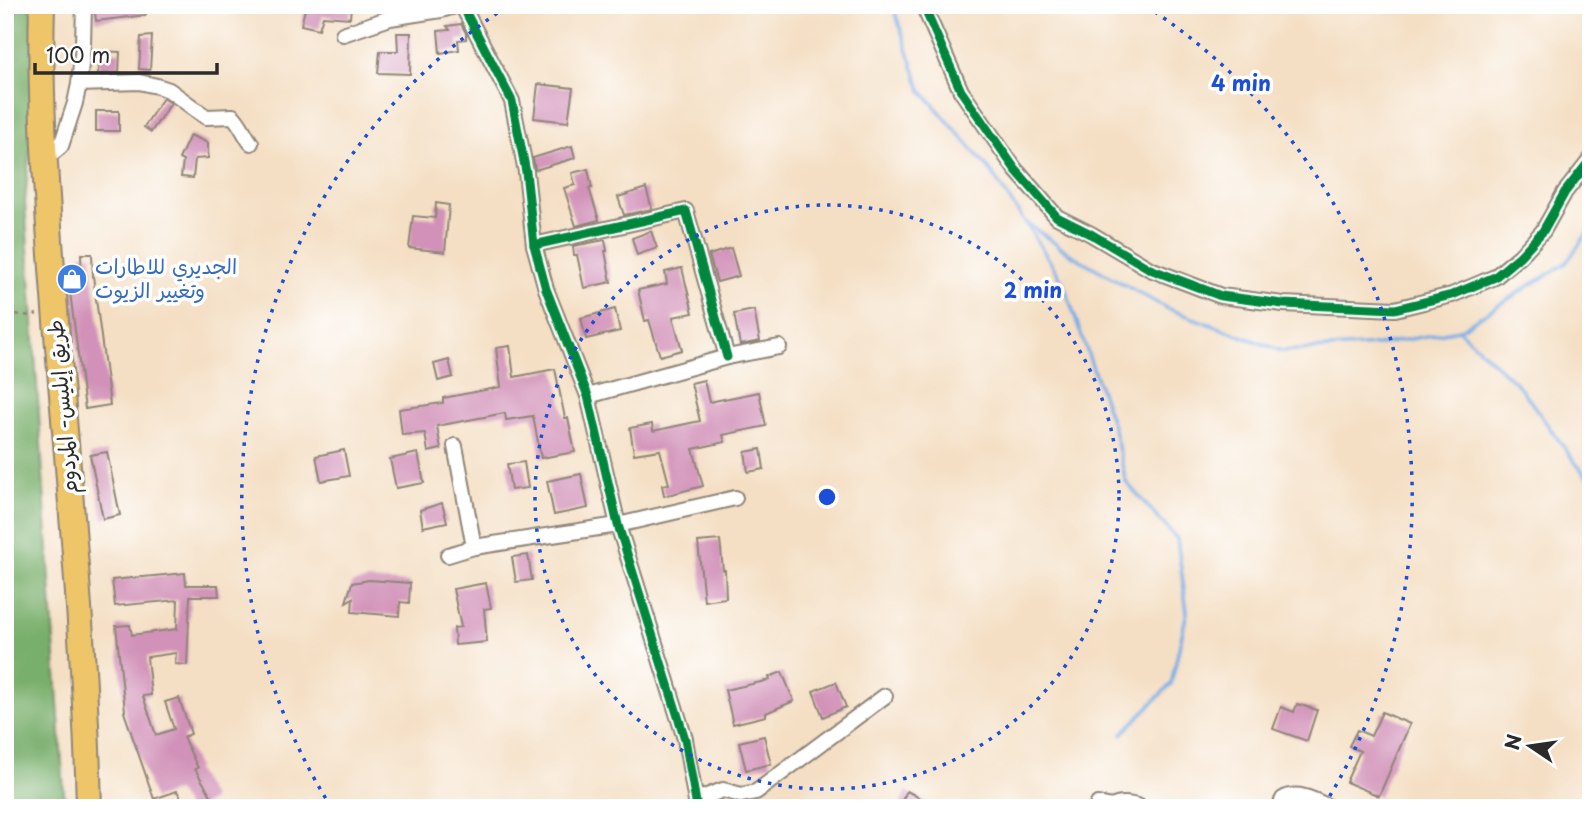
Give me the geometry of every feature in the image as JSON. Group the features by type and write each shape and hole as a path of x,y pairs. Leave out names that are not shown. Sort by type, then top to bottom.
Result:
{"highway":[{"name":"طريق إيليس- المردوم","path":"42,5 44,160 82,648 89,808"}],"street":[{"path":"44,160 61,146 75,103 83,45 83,5"},
{"path":"343,34 390,18 460,5 512,101 526,172 534,245 547,289 588,396 618,525 685,740 696,804 723,790 741,795 756,792 885,696"},
{"path":"923,5 961,91 1015,169 1057,217 1150,269 1221,296 1283,304 1395,309 1452,295 1495,277 1520,256 1543,230 1565,192 1591,159"},
{"path":"79,84 139,82 169,90 206,117 233,116 240,122 251,143"},
{"path":"534,245 686,211 727,356"},
{"path":"588,396 727,356 779,347"},
{"path":"455,446 474,547"},
{"path":"447,555 474,547 618,525 735,499"},
{"path":"1279,808 1283,799 1290,795 1301,796 1331,808"},
{"path":"1096,808 1098,804 1112,807 1129,804 1142,808"}],"path":[{"path":"5,313 32,316 55,308"}],"green space":[{"path":"5,5 43,5 25,202 65,808 5,808"}],"building":[{"path":"94,5 145,5 146,15 96,21"},
{"path":"306,5 351,6 350,18 323,16 319,29 301,25"},
{"path":"461,24 466,39 458,40 459,50 440,53 438,31 450,30 447,26"},
{"path":"397,33 411,33 410,74 378,73 380,51 398,51"},
{"path":"152,36 150,70 139,69 141,37"},
{"path":"99,51 120,52 119,73 98,74"},
{"path":"538,84 573,88 568,122 534,118"},
{"path":"163,98 171,103 151,132 144,127"},
{"path":"96,111 119,111 119,131 96,131"},
{"path":"190,135 208,143 208,158 195,159 193,178 181,177 183,161 179,159"},
{"path":"572,146 575,158 535,170 533,158"},
{"path":"588,169 592,188 589,188 599,220 576,226 564,188 575,185 572,173"},
{"path":"646,188 652,209 624,215 618,197"},
{"path":"436,203 449,205 445,252 409,248 413,216 435,218"},
{"path":"651,231 657,248 637,255 632,238"},
{"path":"605,240 611,282 584,288 573,246"},
{"path":"731,248 739,276 717,282 709,255"},
{"path":"81,254 92,254 110,405 85,409 69,284 82,282"},
{"path":"682,268 693,313 673,317 682,350 660,356 649,320 645,321 638,290 667,284 665,272"},
{"path":"615,309 620,331 586,339 581,318"},
{"path":"754,310 760,341 740,345 734,314"},
{"path":"510,346 514,377 555,369 575,452 541,458 533,416 506,420 505,413 437,426 441,449 428,452 425,433 402,435 399,409 443,403 443,398 501,387 496,348"},
{"path":"449,360 453,377 438,381 434,364"},
{"path":"704,380 709,402 759,392 766,426 723,435 725,442 693,449 703,486 664,496 662,485 669,484 660,450 634,454 630,428 652,424 653,431 700,421 691,383"},
{"path":"761,449 764,469 748,472 745,452"},
{"path":"344,450 349,476 321,481 316,456"},
{"path":"107,452 120,515 103,519 90,455"},
{"path":"418,453 424,483 396,488 390,459"},
{"path":"524,462 528,488 511,490 507,464"},
{"path":"581,474 588,508 554,515 547,481"},
{"path":"442,503 447,522 423,527 420,510"},
{"path":"720,540 726,598 704,601 698,542"},
{"path":"528,555 532,580 516,582 512,557"},
{"path":"185,573 186,585 218,585 219,596 190,596 187,665 175,664 176,653 147,657 151,695 143,696 156,735 174,729 165,702 179,698 191,734 183,737 198,768 195,769 213,799 199,808 187,808 177,791 154,799 124,712 116,626 130,625 132,635 177,629 178,600 115,606 112,580"},
{"path":"369,580 410,583 409,603 400,602 399,616 352,612 353,598 346,602 352,583"},
{"path":"486,583 491,608 484,609 487,642 455,645 454,628 461,627 453,589"},
{"path":"782,672 794,701 766,713 766,716 733,724 725,690 770,680 769,677"},
{"path":"836,682 846,707 823,717 813,691"},
{"path":"1297,704 1317,710 1307,741 1273,729 1281,707 1294,712"},
{"path":"1382,712 1410,724 1379,796 1346,782 1360,751 1349,746 1357,730 1371,736"},
{"path":"764,736 771,764 746,770 739,742"},
{"path":"907,791 938,808 898,808"}],"waterway":[{"path":"890,5 896,15 921,90 989,169 1024,221 1070,254 1166,308 1282,351 1378,345 1459,330 1566,263 1591,228"},
{"path":"1027,225 1063,282 1114,429 1126,482 1177,539 1187,612 1171,684 1122,734"},
{"path":"1459,330 1520,387 1591,481"}],"cycle path":[{"path":"462,5 512,101 526,172 534,245 546,289 588,396 618,525 685,739 697,808"},
{"path":"923,5 961,91 1015,169 1057,217 1150,269 1221,296 1283,304 1395,309 1452,295 1495,277 1520,256 1543,231 1565,192 1591,159"},
{"path":"534,245 686,211 727,357"}],"place":[{"name":"الجديري للاطارات وتغيير الزيوت","path":"72,279"}]}
